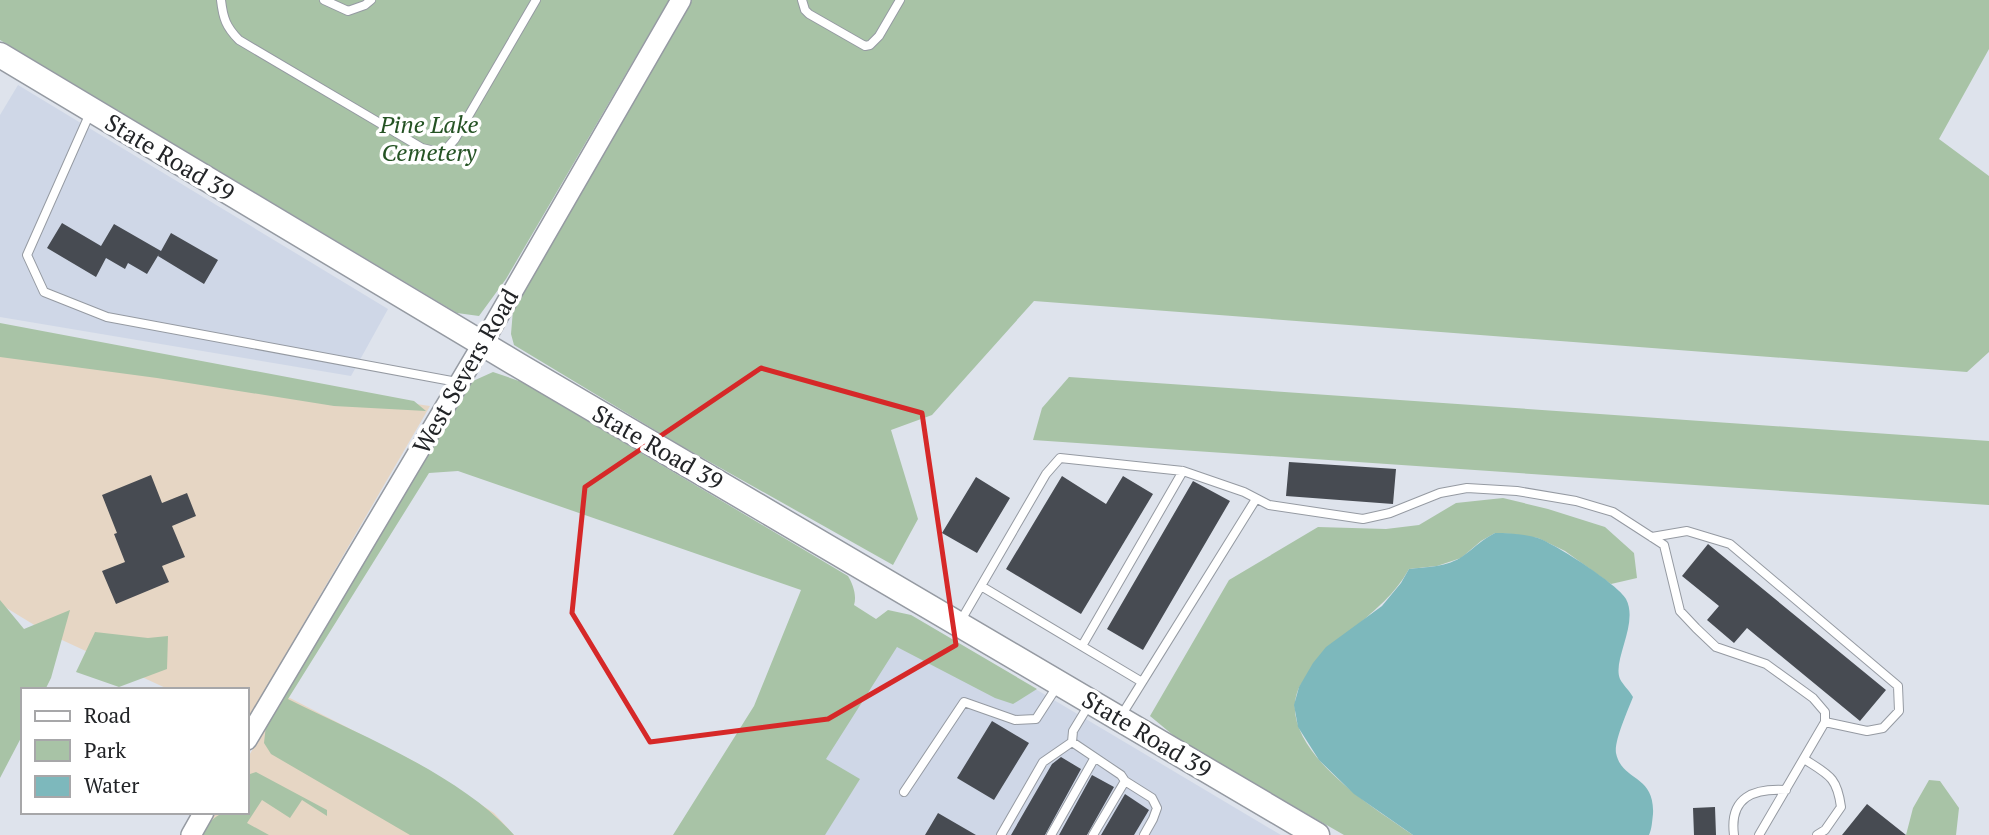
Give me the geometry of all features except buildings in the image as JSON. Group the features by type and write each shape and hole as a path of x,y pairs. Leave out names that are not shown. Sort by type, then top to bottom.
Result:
{"main road":[{"name":"State Road 39","path":"0,55 1317,835"}],"street":[{"name":"West Severs Road","path":"248,738 483,343 681,0"},
{"path":"191,835 203,814"}],"lane":[{"path":"221,0 223,18 228,29 239,40 422,148 439,152 455,139 536,0"},
{"path":"324,0 348,11 371,0"},
{"path":"802,0 809,14 865,46 870,46 900,0"},
{"path":"91,110 27,255 44,292 107,317 458,382"},
{"path":"960,624 1046,474 1060,457 1184,471 1269,505 1363,519 1467,488 1517,491 1576,502 1613,512 1664,545 1680,611 1716,647 1766,664 1813,698 1825,712 1825,722 1759,835"},
{"path":"1082,646 1184,471"},
{"path":"1120,718 1256,499"},
{"path":"1652,537 1688,531 1730,544 1898,687 1899,711 1882,728 1867,731 1825,722"},
{"path":"981,586 1142,682"},
{"path":"904,792 964,702 1015,720 1036,719 1059,682"},
{"path":"1072,742 1073,731 1091,701"},
{"path":"1072,742 1152,798 1157,808 1144,835"},
{"path":"1001,835 1043,762 1072,742"},
{"path":"1051,835 1094,759"},
{"path":"1804,759 1826,773 1838,786 1841,807 1825,830 1817,835"},
{"path":"1093,835 1125,781"},
{"path":"1734,835 1735,811 1743,798 1765,789 1786,790"}],"highlighted area":[{"path":"761,368 922,413 956,645 828,719 650,742 572,613 585,487"}],"shaded area":[{"path":"18,85 388,309 351,376 0,317 0,115"},
{"path":"0,343 430,406 248,719 248,688 166,688 49,634 0,604"},
{"path":"911,615 1281,835 772,835"},
{"path":"284,695 417,763 494,813 514,835 203,835 215,814 248,814 248,757"}],"green space":[{"name":"Pine Lake Cemetery","path":"0,0 669,0 506,279 479,316 457,313 0,40"},
{"path":"692,0 1989,0 1989,49 1939,139 1989,176 1989,352 1967,372 1034,301 932,415 891,430 918,519 893,565 678,444 514,345 511,334 513,310"},
{"path":"0,323 414,401 426,411 334,406 0,357"},
{"path":"493,372 522,382 848,576 854,590 854,605 876,619 888,610 911,615 1037,689 1013,704 995,698 897,647 826,759 860,779 825,835 673,835 754,706 801,590 458,471 429,473 288,699 438,775 492,813 514,835 410,835 271,754 264,743 266,725 458,400 473,381"},
{"path":"1069,377 1989,441 1989,505 1033,440 1042,408"},
{"path":"1503,498 1605,527 1634,553 1637,578 1611,584 1565,551 1538,538 1495,533 1461,558 1437,566 1409,569 1391,594 1307,677 1298,690 1295,712 1301,733 1314,754 1354,793 1413,835 1344,835 1179,740 1150,716 1229,580 1318,527 1386,529 1419,525 1456,503"},
{"path":"0,600 24,629 70,610 46,688 21,688 21,738 0,778"},
{"path":"95,632 148,638 168,636 167,669 119,687 76,672"},
{"path":"256,772 327,810 327,816 302,800 290,818 262,800 247,823 269,835 202,835 211,821 220,814 248,814 248,775"},
{"path":"1929,780 1940,781 1959,808 1956,835 1906,835 1913,808"}],"water":[{"path":"1495,533 1528,536 1546,542 1600,575 1626,599 1629,609 1628,630 1618,671 1620,679 1633,697 1619,733 1616,753 1619,762 1649,792 1653,814 1649,835 1413,835 1354,794 1319,760 1298,727 1294,705 1299,687 1326,647 1382,606 1409,569 1451,562"}]}
